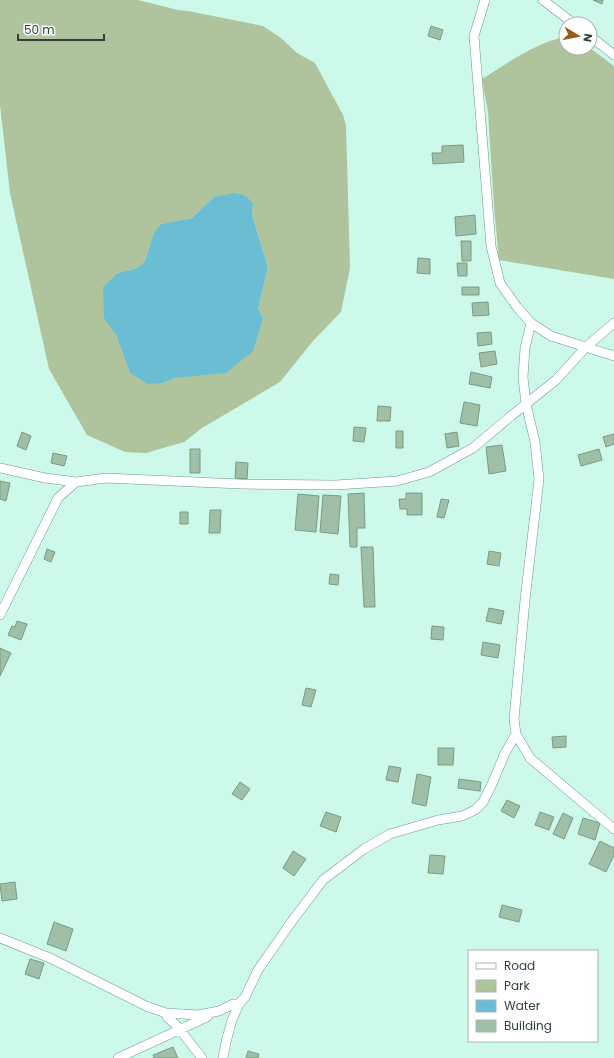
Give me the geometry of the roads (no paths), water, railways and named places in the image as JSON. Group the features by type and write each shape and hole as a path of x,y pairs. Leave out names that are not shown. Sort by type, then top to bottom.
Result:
{"street":[{"path":"485,0 474,36 490,246 500,283 517,307 531,323 551,336 587,346 614,356"},
{"path":"543,0 564,16"},
{"path":"598,42 614,55"},
{"path":"531,323 525,348 523,377 526,404 535,442 539,479 525,600 514,719 516,734 530,758 614,829"},
{"path":"0,468 45,478 76,482 106,478 240,484 336,485 397,481 429,472 474,448 556,380 587,346 614,323"},
{"path":"0,615 58,498 76,482"},
{"path":"224,1058 229,1031 239,1004 245,997 258,970 323,880 364,848 390,834 438,820 462,816 475,810 483,802 505,753 516,734"},
{"path":"0,938 50,958 146,1006 166,1013 186,1016 219,1011"},
{"path":"122,1057 233,1004 239,1004"},
{"path":"166,1013 167,1017 202,1058"}],"water":[{"path":"235,193 246,196 253,204 252,215 268,267 258,309 263,318 253,351 226,373 174,378 164,383 148,384 130,373 116,335 104,318 103,287 118,273 137,268 145,261 154,232 161,224 192,218 214,197"}]}
